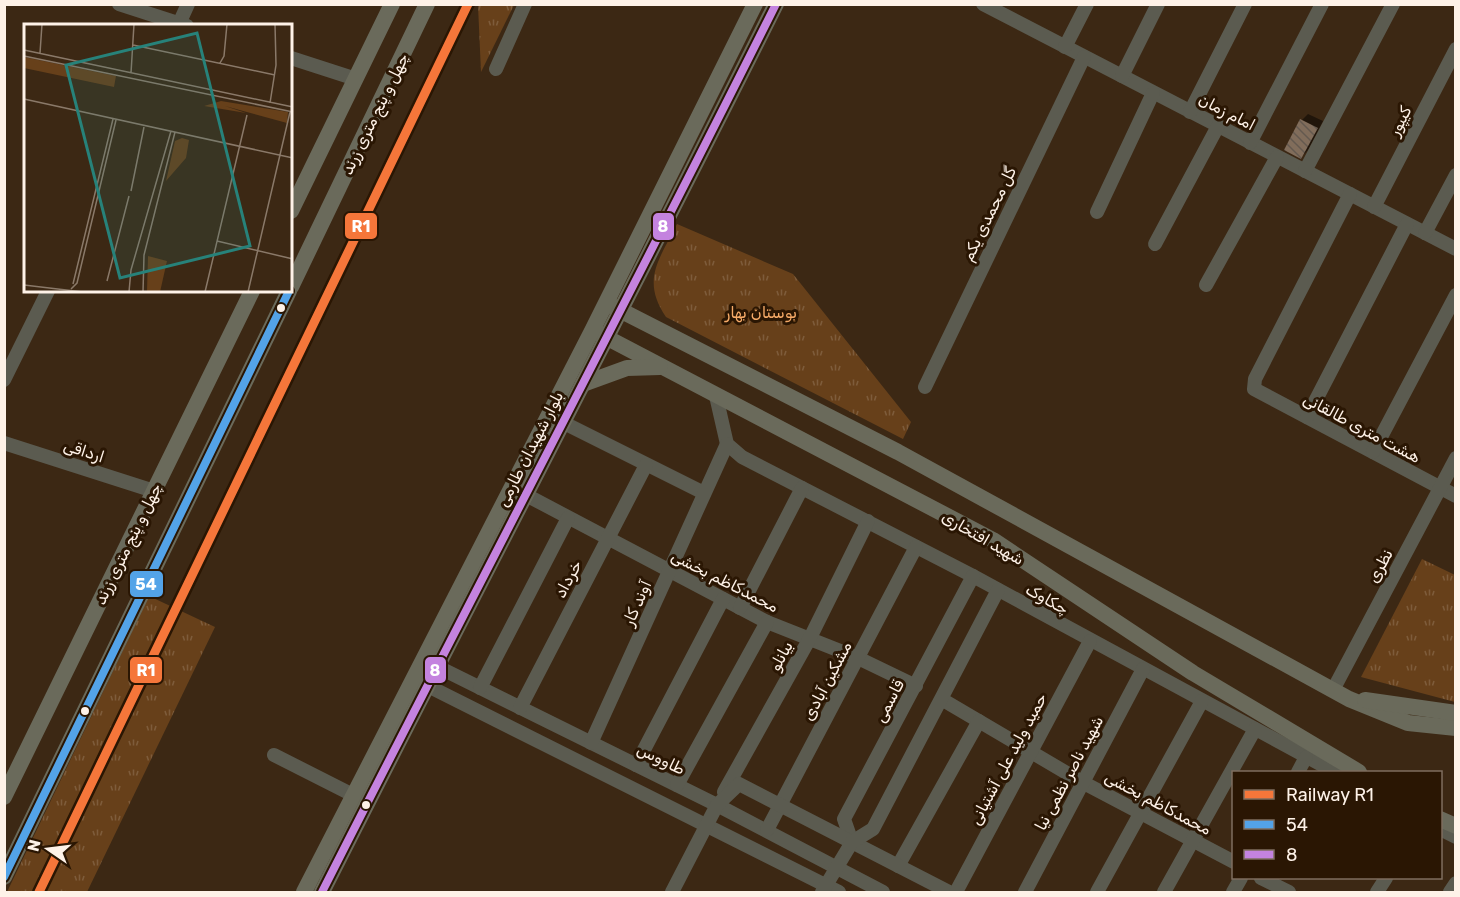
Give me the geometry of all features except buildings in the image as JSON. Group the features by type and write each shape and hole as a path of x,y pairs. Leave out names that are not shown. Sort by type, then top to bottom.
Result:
{"main road":[{"name":"چهل و پنج متری زرند","path":"292,209 392,4"},
{"name":"چهل و پنج متری زرند","path":"292,285 427,4"},
{"name":"بلوار شهیدان طارمی","path":"430,663 755,4"},
{"name":"بلوار شهیدان طارمی","path":"304,892 353,795 526,495 609,338 776,4"},
{"name":"چهل و پنج متری زرند","path":"4,797 252,292"},
{"name":"چهل و پنج متری زرند","path":"4,877 289,292"},
{"name":"شهید افتخاری","path":"606,303 898,452 1349,699 1408,723 1455,728"},
{"name":"شهید افتخاری","path":"592,331 993,540 1192,673 1357,771"},
{"path":"583,384 627,368 663,368"},
{"name":"بلوار شهیدان طارمی","path":"322,892 419,682"},
{"name":"شهید افتخاری","path":"1349,699 1455,713"}],"street":[{"path":"119,4 178,24"},
{"path":"181,24 188,4"},
{"path":"496,69 525,4"},
{"path":"1065,47 1087,4"},
{"path":"1122,76 1158,4"},
{"path":"1190,112 1245,4"},
{"path":"1250,143 1323,4"},
{"path":"1305,171 1393,4"},
{"name":"امام زمان","path":"990,6 1083,57 1455,249"},
{"name":"کیپور","path":"1374,207 1455,49"},
{"name":"گل محمدی یکم","path":"925,387 1083,57"},
{"path":"292,58 356,79"},
{"path":"1097,212 1153,93"},
{"path":"1155,244 1218,126"},
{"path":"1206,285 1277,156"},
{"path":"1425,233 1455,175"},
{"name":"هشت متری طالقانی","path":"1350,194 1255,379 1254,389 1455,496"},
{"path":"1307,417 1407,224"},
{"path":"4,380 48,292"},
{"path":"1372,452 1455,295"},
{"path":"716,396 727,444"},
{"path":"564,423 704,494"},
{"name":"ارداقی","path":"4,443 154,491"},
{"name":"چکاوک","path":"727,444 742,457 973,576 1333,771"},
{"name":"آوند کار","path":"591,743 727,444"},
{"name":"نظری","path":"1333,690 1455,458"},
{"name":"خرداد","path":"520,708 646,465"},
{"path":"740,608 802,488"},
{"name":"محمدکاظم بخشی","path":"526,495 767,622 858,658 916,686"},
{"path":"480,688 568,518"},
{"name":"بیانلو","path":"672,892 717,805 810,638 868,522"},
{"name":"مشکین آبادی","path":"767,830 916,547"},
{"name":"قاسمی","path":"852,842 844,819 973,576"},
{"path":"824,889 852,842 873,829 943,700 998,590"},
{"path":"636,765 723,599"},
{"path":"676,785 767,622"},
{"name":"حمید ولید علی آشتیانی","path":"956,892 1090,641"},
{"name":"طاووس","path":"430,663 767,830 883,892"},
{"name":"شهید ناصر نظمی نیا","path":"1025,892 1143,669"},
{"path":"419,682 708,826 824,889 839,892"},
{"name":"محمدکاظم بخشی","path":"943,700 1082,782 1232,861"},
{"path":"1097,892 1202,701"},
{"path":"898,866 979,720"},
{"path":"1164,892 1255,729"},
{"path":"274,755 353,795"},
{"path":"1299,771 1306,757"},
{"path":"717,805 739,784 949,892"},
{"path":"1263,879 1289,892"},
{"path":"1377,892 1385,879"},
{"path":"1450,892 1455,883"}],"green space":[{"path":"478,5 514,5 481,72"},
{"name":"بوستان بهار","path":"677,224 793,274 911,422 903,439 666,317 655,292 655,270"},
{"path":"1422,559 1455,575 1455,702 1361,677"},
{"path":"149,596 215,627 87,892 7,892"}],"rail line":[{"name":"R1","path":"39,892 468,4"}],"transit line":[{"name":"8","path":"322,892 776,4"},
{"name":"54","path":"4,877 289,292"}]}
